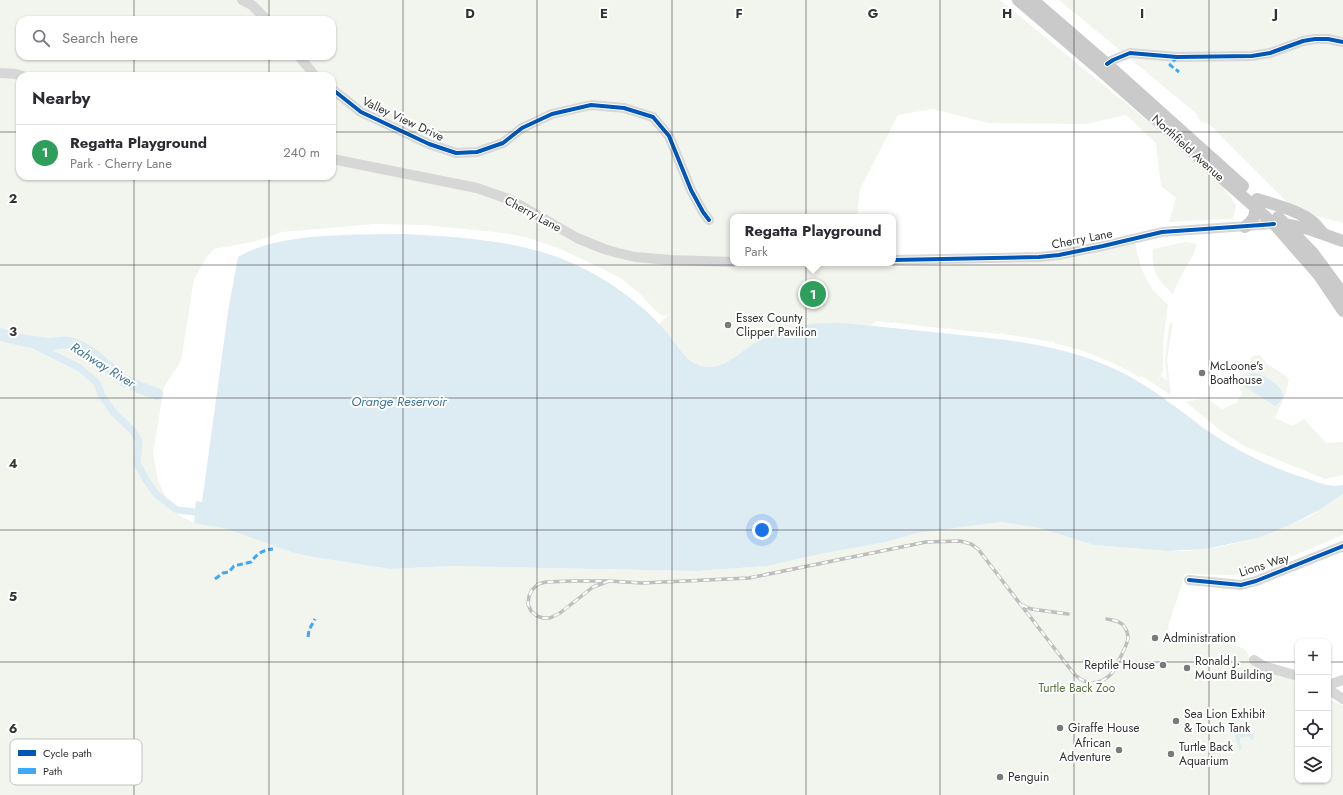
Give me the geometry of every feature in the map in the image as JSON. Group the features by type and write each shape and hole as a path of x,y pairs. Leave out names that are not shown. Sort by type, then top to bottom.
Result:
{"main road":[{"name":"Northfield Avenue","path":"1018,0 1313,253 1343,294"},
{"name":"Northfield Avenue","path":"1033,0 1107,64 1256,203"},
{"path":"1245,227 1256,214 1256,203 1294,212 1314,223 1324,234"},
{"name":"Northfield Avenue","path":"1280,224 1318,274 1343,311"},
{"path":"1280,224 1309,229 1343,241"}],"street":[{"path":"242,0 252,5 263,16"},
{"path":"1107,64 1130,53 1177,57 1252,56 1314,39 1328,39 1343,42"},
{"path":"302,60 312,72"},
{"path":"0,73 16,74"},
{"name":"Valley View Drive","path":"336,92 361,112 430,144 456,153 477,152 484,150 503,143 522,128 552,114 591,105 624,108 653,117 669,136 691,190 709,220"},
{"name":"Cherry Lane","path":"336,160 477,188 512,200 577,238 618,253 635,257 670,260 730,262"},
{"name":"Cherry Lane","path":"896,260 1053,256 1162,232 1280,224"},
{"name":"Lions Way","path":"1189,580 1241,585 1256,581 1343,546"},
{"path":"1254,660 1263,666 1295,675"},
{"path":"1331,684 1343,680"},
{"path":"1331,691 1343,699"}],"green space":[{"name":"Turtle Back Zoo","path":"0,0 1000,0 1218,179 1236,205 1233,219 1169,222 1176,198 1161,186 1156,143 1126,115 1085,124 988,123 933,109 898,115 860,189 857,214 730,214 730,266 878,267 1052,261 1075,258 1135,243 1142,270 1149,284 1168,305 1163,342 1163,372 1161,374 1167,381 1165,361 1169,325 1173,322 1167,360 1171,395 1140,375 1141,378 1099,357 1054,343 1054,341 1052,342 1002,333 999,334 950,329 948,327 947,329 894,322 876,321 871,326 841,324 812,325 785,330 756,343 729,361 707,367 699,365 688,358 659,324 669,314 663,316 622,279 558,248 529,238 504,233 425,225 374,224 282,232 252,242 214,249 207,257 194,279 181,361 164,387 153,453 158,480 164,494 175,513 194,523 227,529 291,552 313,557 390,569 451,566 696,571 767,566 820,554 886,542 917,533 1001,522 1039,528 1094,545 1186,551 1219,547 1258,538 1310,516 1343,494 1343,535 1250,574 1185,574 1168,627 1169,633 1173,637 1196,643 1209,639 1243,648 1247,652 1250,659 1295,682 1295,783 1331,783 1331,700 1343,706 1343,795 0,795"},
{"path":"1059,0 1343,0 1343,223 1295,210 1209,124 1201,122 1197,114"},
{"path":"1186,242 1197,244 1173,294 1156,274 1153,263 1153,249"},
{"path":"1260,355 1266,363 1289,378 1286,393 1275,418 1292,426 1304,419 1326,443 1343,442 1343,475 1325,479 1246,447 1221,431 1186,402 1206,398 1222,409 1236,403 1242,394 1235,377 1245,374 1252,356"}],"water":[{"name":"Orange Reservoir","path":"402,234 502,243 532,249 589,271 618,289 646,311 653,317 688,359 705,367 713,367 728,362 756,343 785,330 801,326 827,323 844,323 982,337 1022,342 1061,350 1100,363 1131,377 1164,398 1216,437 1240,451 1278,469 1319,483 1333,486 1343,485 1343,494 1321,509 1290,525 1258,538 1205,549 1168,551 1094,545 1039,528 1001,522 917,533 886,542 820,554 767,566 696,571 451,566 390,569 313,557 291,552 227,529 194,523 196,501 202,502 228,312 238,257 255,249 274,243 295,239 317,236"},
{"path":"1252,373 1270,380 1279,387 1283,395 1279,403 1275,406 1244,386 1246,377"},
{"path":"1241,730 1249,731 1253,734 1254,738 1252,740 1248,736 1240,738 1242,748 1240,751 1235,736"}],"waterway":[{"name":"Rahway River","path":"0,334 30,342 49,344 69,343 76,345 93,355 122,379 157,394"},
{"path":"24,340 80,368 97,383 102,396 113,412 133,431 139,442 137,463 146,480 157,495 177,510 195,512"}],"railway":[{"path":"609,581 593,587 560,613 550,618 537,616 531,611 528,604 529,596 532,590 538,584 546,582 609,581 642,583 749,578 926,542 960,541 971,544 978,549 1075,675 1085,681 1095,683 1111,674 1114,671 1126,646 1128,636 1124,626 1114,620 1107,619"},
{"path":"1022,605 1031,609 1068,614"}],"marked path":[{"path":"1177,57 1170,65 1179,72"},
{"path":"215,579 223,573 229,572 234,566 251,562 260,553 273,549"},
{"path":"308,637 309,630 315,619"}],"cycle path":[{"path":"1107,64 1130,53 1177,57 1252,56 1270,53 1303,41 1315,39 1328,39 1343,42"},
{"path":"336,92 361,112 429,144 456,153 477,152 503,143 522,128 552,114 591,105 624,108 653,117 669,136 691,190 709,220"},
{"path":"896,260 1039,257 1059,255 1162,232 1274,224"},
{"path":"1189,580 1241,585 1256,581 1343,546"}],"place":[{"name":"Regatta Playground","path":"813,294"},
{"name":"Essex County Clipper Pavilion","path":"728,325"},
{"name":"McLoone's Boathouse","path":"1202,373"},
{"name":"Administration","path":"1155,638"},
{"name":"Reptile House","path":"1163,665"},
{"name":"Ronald J. Mount Building","path":"1187,668"},
{"name":"Sea Lion Exhibit & Touch Tank","path":"1176,721"},
{"name":"Giraffe House","path":"1060,728"},
{"name":"African Adventure","path":"1119,750"},
{"name":"Turtle Back Aquarium","path":"1171,754"},
{"name":"Penguin","path":"1000,777"}]}
